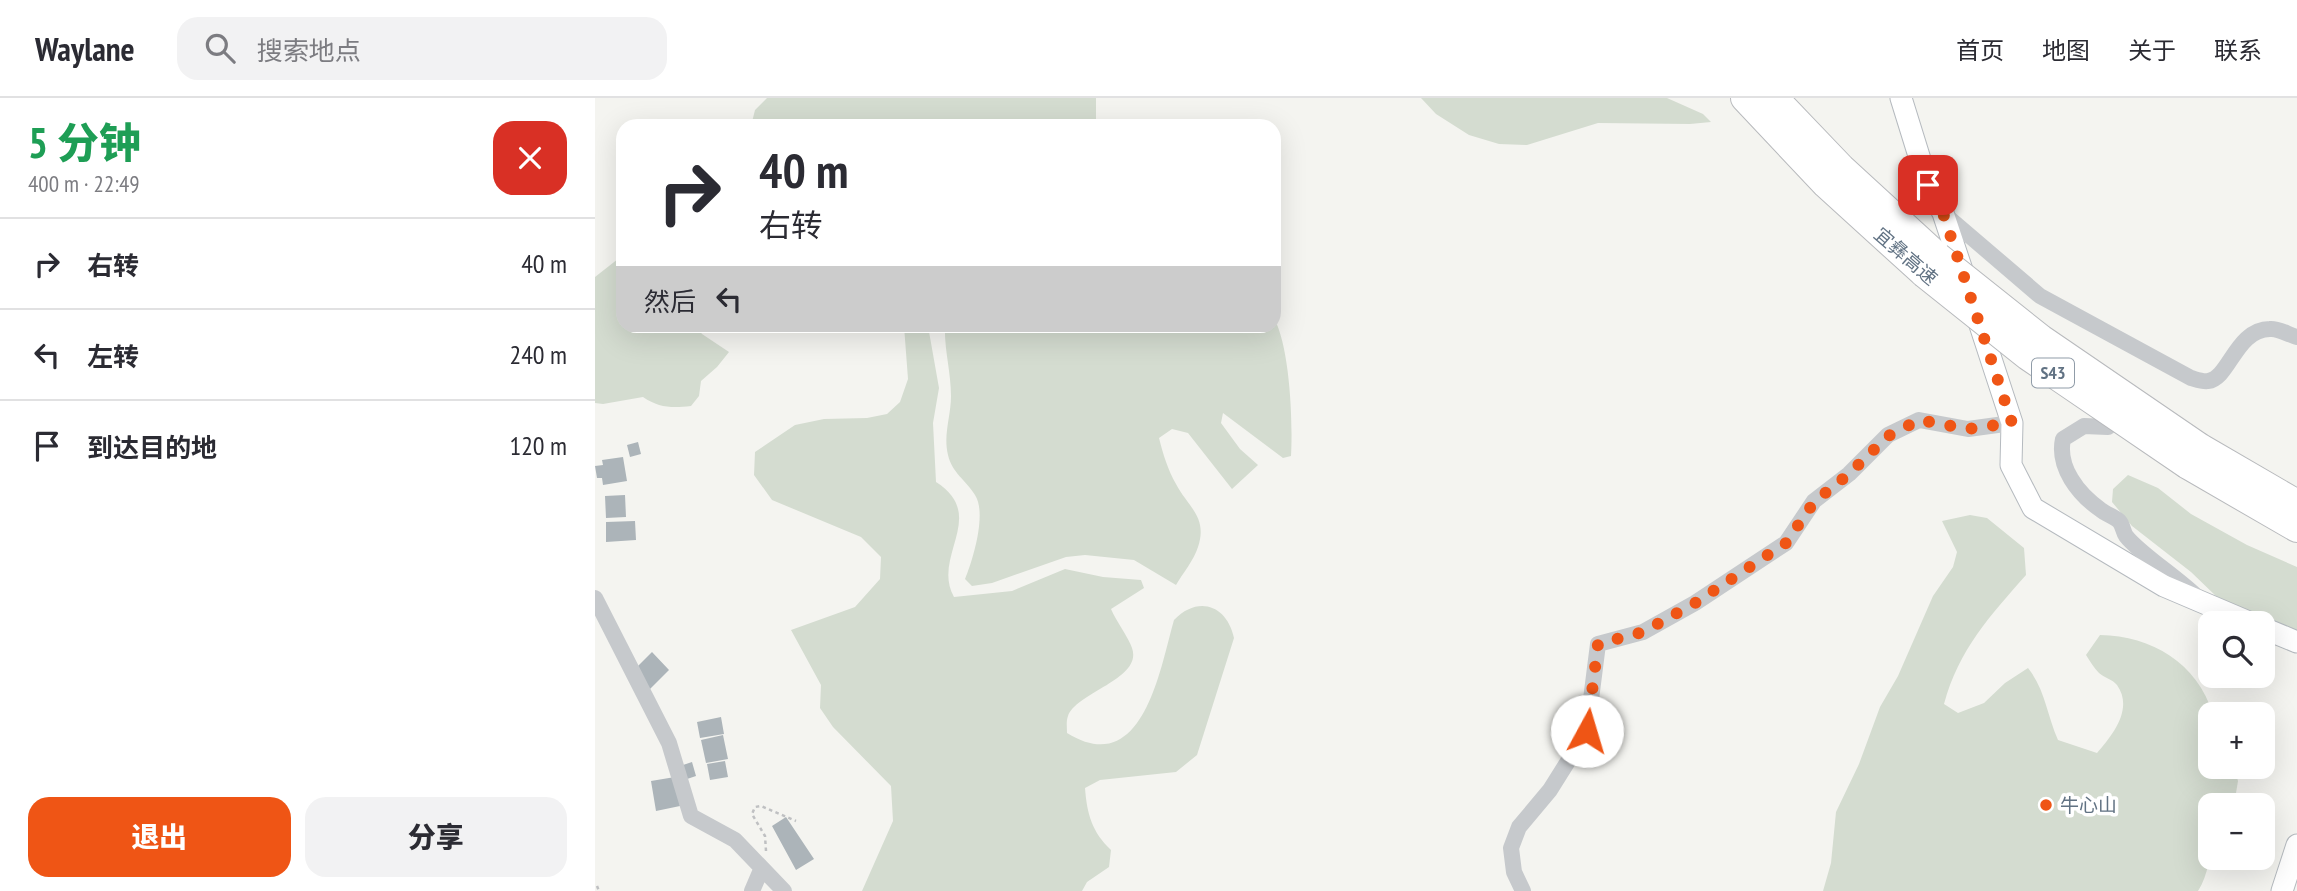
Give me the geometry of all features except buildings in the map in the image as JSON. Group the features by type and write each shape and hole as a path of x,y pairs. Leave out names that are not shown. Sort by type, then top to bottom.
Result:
{"highway":[{"name":"宜彝高速","path":"1745,98 1826,184 1931,265 2041,339 2194,456 2297,528"},
{"name":"宜彝高速","path":"1774,98 1931,265"},
{"name":"宜彝高速","path":"2194,456 2297,504"}],"main road":[{"path":"1901,98 1928,185 1943,213 2012,423 2011,465 2033,508 2164,586 2222,611"},
{"path":"2275,633 2297,642"},
{"path":"2282,891 2297,845"}],"street":[{"path":"1943,213 2040,296 2191,377 2207,381 2216,377 2243,341 2256,332 2272,328 2297,337"},
{"path":"1523,891 1514,872 1511,848 1519,827 1550,790 1587,731 1598,644 1643,632 1695,603 1786,543 1814,502 1849,474 1888,436 1919,420 1968,429 2012,423"},
{"path":"2108,427 2084,426 2063,439 2063,468 2075,485 2098,508 2119,522 2127,537 2178,578 2203,603"},
{"path":"595,598 669,743 691,816 735,840 784,891"},
{"path":"752,891 761,870"}],"path":[{"path":"761,870 760,862 768,848 765,835 752,814 755,807 761,806 796,821"},
{"path":"597,886 599,891"}],"shaded area":[{"path":"767,98 1096,98 1096,119 753,119 755,110"},
{"path":"1421,98 1667,98 1703,114 1711,122 1598,123 1527,145 1499,144 1469,135 1436,114"},
{"path":"616,260 616,333 701,333 729,352 701,381 699,396 691,406 666,406 643,397 595,403 595,277"},
{"path":"905,333 929,333 939,388 933,423 936,482 951,495 958,509 959,523 949,567 949,582 954,597 1012,591 1065,569 1103,577 1141,580 1144,588 1111,609 1132,648 1133,659 1119,677 1074,707 1067,718 1067,733 1093,744 1114,742 1131,731 1154,690 1174,620 1183,612 1202,606 1218,611 1225,618 1234,638 1197,755 1176,772 1100,780 1085,788 1092,822 1111,850 1109,867 1087,882 1082,891 862,891 893,821 891,786 833,727 820,708 821,685 791,630 855,607 880,579 881,557 861,537 772,500 754,475 755,452 795,425 824,419 867,418 887,414 900,402 908,379"},
{"path":"945,333 1280,333 1284,347 1291,405 1291,456 1283,458 1223,413 1221,423 1240,449 1258,465 1232,489 1188,433 1172,429 1159,438 1171,473 1199,520 1200,528 1196,552 1176,585 1134,560 1085,555 1066,557 992,583 972,586 965,579 975,549 980,513 975,495 956,472 948,455 946,440 951,396"},
{"path":"2128,475 2158,488 2191,514 2247,545 2297,567 2297,634 2275,624 2275,611 2246,611 2219,599 2191,572 2132,526 2112,502 2113,489"},
{"path":"1970,515 1987,518 2024,548 2026,575 1977,634 1950,684 1944,704 1958,713 1984,703 2005,683 2028,668 2042,693 2058,740 2097,753 2119,722 2123,703 2117,685 2099,673 2086,655 2100,635 2137,641 2154,647 2184,667 2196,680 2198,688 2201,688 2208,702 2198,702 2198,779 2238,781 2236,793 2198,793 2198,870 2207,870 2198,891 1823,891 1831,863 1836,812 1859,764 1880,707 1898,676 1933,596 1953,567 1957,552 1942,521"}],"place":[{"name":"牛心山","path":"2046,805"}],"route":[{"path":"1587,731 1598,644 1643,632 1695,603 1786,543 1814,502 1849,474 1888,436 1919,420 1968,429 2012,423 1943,213 1928,185"}]}
